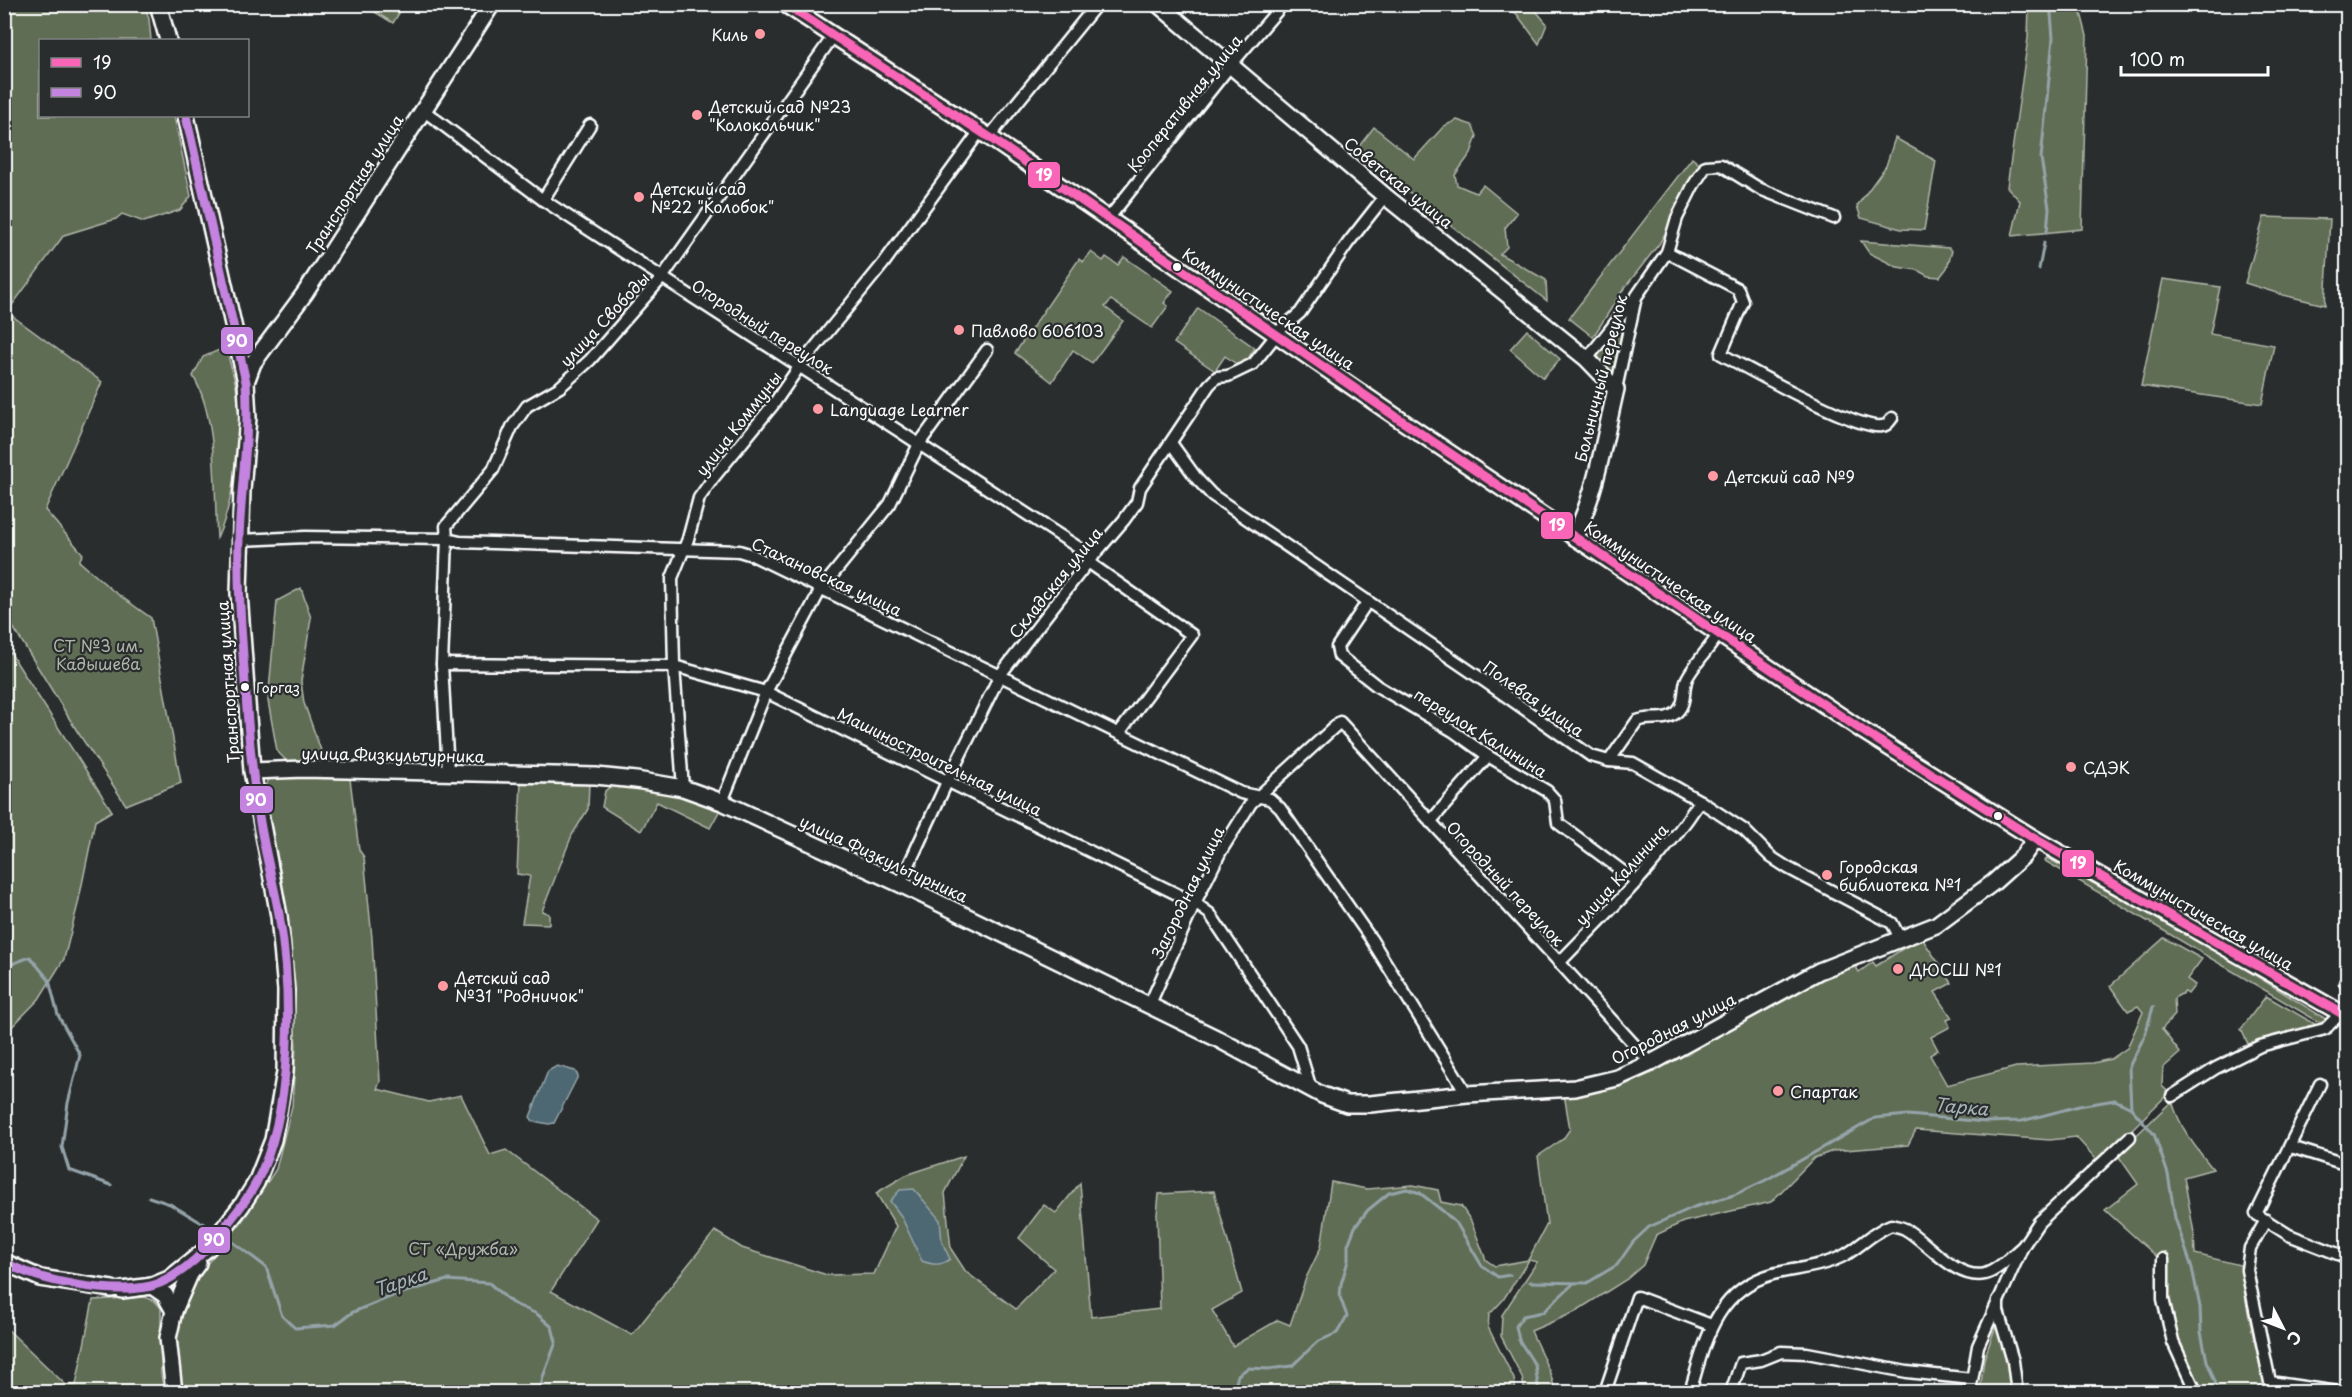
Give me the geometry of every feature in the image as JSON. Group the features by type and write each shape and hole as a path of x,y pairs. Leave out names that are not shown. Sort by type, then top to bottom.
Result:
{"street":[{"path":"158,4 168,39"},
{"name":"Транспортная улица","path":"246,382 254,363 304,293 492,4"},
{"name":"Коммунистическая улица","path":"785,4 984,134 1718,635 1863,731 2035,839 2344,1015"},
{"name":"улица Коммуны","path":"683,788 674,666 672,578 688,539 699,498 773,405 799,367 884,264 984,134 1097,4"},
{"name":"Советская улица","path":"1158,4 1385,196 1587,359 1616,388"},
{"name":"Кооперативная улица","path":"1108,219 1230,66 1283,4"},
{"name":"улица Свободы","path":"448,772 442,664 446,526 493,470 512,427 527,405 560,387 590,360 661,279 834,35"},
{"name":"Огородный переулок","path":"423,110 543,200 661,279 919,444 1091,560 1192,635 1119,733"},
{"name":"Транспортная улица","path":"4,1262 40,1278 117,1289 152,1286 169,1280 208,1248 242,1205 256,1183 273,1140 285,1072 287,1000 279,916 252,771 239,593 239,540 248,418 246,382 186,117"},
{"path":"543,200 590,125"},
{"name":"Больничный переулок","path":"1574,537 1593,484 1636,297 1667,252 1677,218 1706,166 1720,165 1760,189 1834,218"},
{"name":"Складская улица","path":"900,884 1000,675 1137,502 1140,488 1209,385 1216,377 1228,376 1253,364 1277,335 1300,313 1348,243 1385,196"},
{"path":"1667,252 1738,289 1743,302 1721,354 1821,406 1857,421 1881,427 1888,424 1892,418"},
{"path":"1587,359 1636,297"},
{"path":"722,802 766,692 821,589 890,504 919,444 987,350"},
{"name":"Полевая улица","path":"1171,443 1197,479 1212,495 1591,756 1609,761 1633,763 1700,801 1744,830 1771,857 1788,868 1892,923 1900,938"},
{"name":"Стахановская улица","path":"239,540 305,537 447,539 460,542 682,551 739,551 752,555 1241,793 1256,797"},
{"name":"переулок Калинина","path":"1368,601 1337,647 1339,656 1377,686 1547,791 1555,800 1558,824 1637,882"},
{"path":"1609,761 1637,721 1644,718 1667,717 1677,712 1683,702 1686,679 1718,635"},
{"name":"Машиностроительная улица","path":"442,664 674,666 766,692 1195,903 1210,914 1298,1046 1311,1089"},
{"name":"Огородный переулок","path":"1340,722 1651,1063"},
{"name":"Загородная улица","path":"1149,1006 1221,851 1256,797 1340,722"},
{"path":"1430,822 1488,756"},
{"name":"улица Физкультурника","path":"252,771 304,769 596,776 683,788 722,802 900,884 1216,1038 1335,1101 1347,1104 1370,1104 1467,1094"},
{"path":"1256,797 1270,799 1288,819 1371,939 1467,1094"},
{"name":"улица Калинина","path":"1559,963 1637,882 1680,831 1700,801"},
{"name":"Огородная улица","path":"1467,1094 1575,1088 1617,1078 1651,1063 1819,971 1936,925 1994,882 2023,856 2035,839"},
{"path":"2172,1096 2216,1068 2260,1046 2325,1029 2344,1015"},
{"path":"2320,1084 2261,1217 2250,1248 2247,1270 2270,1382 2338,1392"},
{"path":"1970,1392 1978,1346 2023,1246 2039,1222 2130,1137"},
{"path":"2291,1147 2348,1165"},
{"path":"2261,1217 2289,1235 2348,1258"},
{"path":"1690,1392 1711,1325 1728,1302 1746,1286 1772,1275 1820,1264 1845,1255 1876,1231 1891,1225 1905,1229 1943,1258 1974,1275 1986,1274 2001,1265 2023,1246"},
{"path":"174,1392 168,1338 174,1311 190,1274 208,1248"},
{"path":"2163,1259 2163,1299 2173,1342 2196,1392"},
{"path":"152,1286 165,1295 174,1311"},
{"path":"1605,1392 1637,1297 1711,1325"},
{"path":"1998,1300 1998,1311 2013,1361 2017,1392"},
{"path":"1731,1392 1741,1363 1761,1360 1781,1352 1807,1353 1907,1372 1972,1379"}],"green space":[{"name":"СТ №3 им. Кадышева","path":"4,5 145,5 151,39 39,39 39,117 174,117 191,196 180,210 144,222 122,214 116,219 64,235 7,312 102,382 45,510 83,554 79,561 112,590 151,618 181,783 126,805 5,614"},
{"path":"363,5 404,5 393,23"},
{"path":"1464,5 1490,5 1467,7"},
{"path":"1490,5 1531,5 1547,24 1539,44 1516,13"},
{"path":"2029,5 2079,5 2087,36 2082,229 2012,236 2020,201 2007,187 2028,38"},
{"path":"1457,120 1472,125 1477,136 1471,153 1455,175 1457,185 1476,193 1483,185 1517,213 1505,228 1507,247 1500,254 1546,280 1547,301 1356,150 1374,127 1414,159 1444,126"},
{"path":"1895,138 1936,161 1924,230 1901,229 1861,218 1857,206 1886,166"},
{"path":"1692,158 1703,167 1659,244 1623,290 1593,337 1569,318"},
{"path":"2264,217 2330,219 2325,305 2245,283"},
{"path":"1861,241 1949,248 1952,251 1947,268 1940,277 1928,276 1917,270 1897,267 1869,253"},
{"path":"1091,252 1103,261 1106,257 1118,265 1124,257 1173,291 1164,303 1168,306 1152,328 1111,300 1105,307 1123,321 1092,363 1073,350 1052,382 1015,353 1079,259 1083,262"},
{"path":"2163,279 2220,287 2210,334 2274,345 2262,404 2141,386"},
{"path":"1198,308 1255,348 1242,368 1225,356 1215,371 1174,343"},
{"path":"1622,324 1626,326 1614,374 1596,358"},
{"path":"1527,330 1560,359 1543,378 1510,349"},
{"path":"226,347 237,392 239,427 233,487 217,538 211,433 201,393 193,376 203,357"},
{"path":"301,588 311,618 301,681 304,703 323,756 291,766 277,751 268,701 277,601"},
{"path":"4,643 112,811 95,821 64,959 39,999 5,1034"},
{"name":"СТ «Дружба»","path":"272,775 350,779 359,850 364,857 372,938 380,1082 377,1089 429,1102 461,1095 490,1155 506,1150 597,1219 551,1291 632,1335 715,1231 742,1248 827,1275 874,1274 896,1226 876,1193 906,1175 964,1156 945,1193 951,1249 966,1272 1016,1309 1054,1269 1019,1238 1044,1205 1056,1213 1080,1183 1091,1317 1160,1309 1157,1214 1159,1194 1214,1191 1242,1293 1212,1310 1233,1346 1278,1320 1290,1325 1306,1278 1321,1247 1331,1182 1367,1189 1413,1185 1438,1190 1441,1202 1461,1206 1471,1221 1486,1260 1495,1266 1528,1260 1547,1224 1538,1156 1563,1139 1570,1129 1564,1094 1674,1061 1852,961 1859,972 1873,962 1876,966 1921,937 1952,983 1935,992 1952,1018 1947,1020 1950,1027 1931,1037 1938,1050 1930,1055 1947,1085 2016,1067 2093,1063 2111,1059 2127,1048 2143,1012 2138,1006 2128,1011 2110,986 2164,938 2202,959 2187,979 2195,985 2188,994 2185,992 2174,998 2175,1015 2162,1029 2180,1053 2163,1068 2162,1086 2169,1093 2126,1135 2096,1159 2076,1137 2050,1140 1916,1130 1908,1145 1833,1151 1814,1158 1771,1202 1683,1222 1656,1235 1643,1265 1627,1279 1573,1313 1531,1331 1556,1392 1525,1392 1522,1377 1501,1336 1502,1315 1537,1262 1529,1260 1503,1300 1489,1315 1488,1327 1514,1379 1516,1392 1196,1392 1195,1390 1184,1392 178,1392 174,1333 195,1278 241,1223 276,1169 292,1106 296,1047 285,927 264,787"},
{"path":"521,781 589,782 588,809 572,835 542,911 549,914 549,924 522,923 530,876 517,874"},
{"path":"612,785 687,797 720,810 710,828 657,802 641,831 602,807 605,791"},
{"path":"2047,858 2201,942 2326,1019 2324,1025 2045,861"},
{"path":"2266,996 2320,1027 2285,1034 2249,1046 2241,1029"},
{"path":"2172,1101 2184,1129 2213,1169 2184,1177 2194,1233 2195,1254 2240,1265 2264,1384 2269,1392 2202,1392 2176,1340 2166,1301 2165,1264 2105,1210 2138,1184 2117,1154"},
{"path":"144,1297 155,1301 161,1308 161,1374 164,1392 5,1392 4,1326 66,1385 76,1385 93,1300"},
{"path":"1998,1320 2010,1362 2013,1392 1980,1392 1984,1359"}],"water":[{"path":"557,1066 575,1071 578,1076 554,1123 533,1121 530,1117 548,1071"},
{"path":"914,1189 940,1220 942,1242 950,1259 943,1263 933,1264 922,1261 901,1216 890,1201 900,1190"}],"waterway":[{"path":"2047,232 2049,208 2041,158 2053,38 2048,4"},
{"path":"2039,269 2044,243"},
{"name":"Тарка","path":"4,967 30,957 49,980 58,1015 80,1055 68,1103 62,1147 69,1170 111,1185"},
{"path":"2131,1108 2129,1067 2145,1035 2153,1007"},
{"name":"Тарка","path":"1530,1282 1587,1283 1617,1265 1633,1242 1649,1227 1694,1207 1734,1195 1766,1180 1875,1118 1908,1115 1986,1122 2022,1121 2079,1106 2115,1100 2131,1108 2154,1134 2168,1174 2175,1218 2192,1268 2207,1361 2219,1392"},
{"name":"Тарка","path":"1221,1392 1235,1387 1238,1375 1248,1368 1269,1369 1292,1366 1317,1342 1337,1333 1347,1316 1340,1297 1341,1284 1348,1261 1348,1245 1355,1227 1368,1210 1389,1193 1407,1189 1420,1193 1457,1224 1482,1266 1498,1277 1510,1275"},
{"name":"Тарка","path":"149,1197 170,1204 207,1226"},
{"name":"Тарка","path":"229,1239 266,1267 282,1316 295,1328 335,1325 353,1312 395,1295 447,1280 489,1283 512,1303 537,1314 552,1327 556,1342 540,1392"},
{"path":"1539,1392 1535,1365 1519,1340 1516,1326 1523,1316 1543,1312 1573,1284"}],"transit line":[{"name":"19","path":"785,4 989,137 1405,423 1863,731 2035,839 2348,1017"},
{"name":"90","path":"4,1262 56,1281 96,1288 151,1286 173,1276 208,1248 253,1189 268,1154 283,1087 287,1051 283,945 253,776 240,611 239,538 246,440 246,382 186,117"}],"place":[{"name":"Киль","path":"760,34"},
{"name":"Детский сад №23 \"Колокольчик\"","path":"697,115"},
{"name":"Детский сад №22 \"Колобок\"","path":"639,197"},
{"name":"Павлово 606103","path":"959,330"},
{"name":"Language Learner","path":"818,409"},
{"name":"Детский сад №9","path":"1713,476"},
{"name":"Горгаз","path":"245,687"},
{"name":"СДЭК","path":"2071,767"},
{"name":"Городская библиотека №1","path":"1827,875"},
{"name":"ДЮСШ №1","path":"1898,969"},
{"name":"Детский сад №31 \"Родничок\"","path":"443,986"},
{"name":"Спартак","path":"1778,1091"}]}
